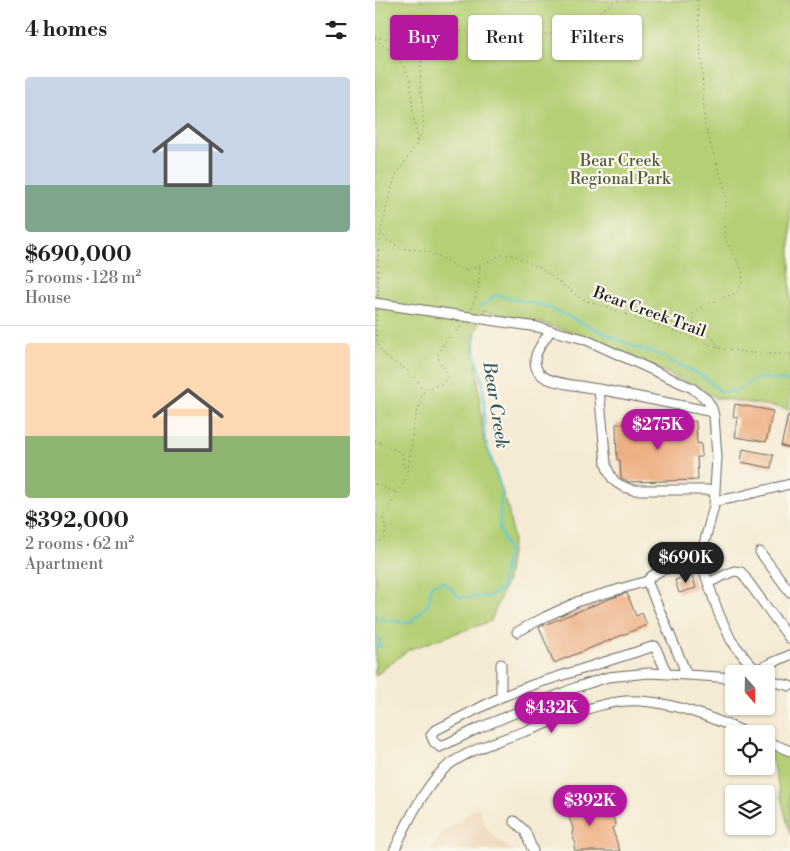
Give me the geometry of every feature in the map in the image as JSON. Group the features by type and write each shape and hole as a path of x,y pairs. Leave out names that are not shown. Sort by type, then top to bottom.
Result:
{"street":[{"path":"376,304 537,327 583,339 692,388 707,400 713,412 717,457 715,500 704,544 703,560 719,614 731,640 752,665"},
{"path":"550,331 537,354 536,361 537,369 541,375 550,380 713,412"},
{"path":"599,390 606,464 608,472 615,482 633,490 715,490"},
{"path":"715,500 733,498 790,484"},
{"path":"760,552 790,592"},
{"path":"517,632 579,601 647,581 651,576 661,571 703,560"},
{"path":"709,584 734,572 741,572 790,639"},
{"path":"647,581 687,675"},
{"path":"667,674 655,646 535,684 501,697 434,731 431,735 433,742 440,747 479,728 577,687 608,677 649,673 725,677"},
{"path":"771,665 790,655"},
{"path":"501,664 501,697"},
{"path":"775,682 790,686"},
{"path":"394,851 417,806 433,781 443,770 465,755 507,738 576,713 626,701 651,702 693,712 727,725"},
{"path":"775,744 790,752"},
{"path":"514,821 525,831 533,851"}],"path":[{"path":"458,31 537,36 553,33 588,19 617,0"},
{"path":"697,0 701,39 705,126 723,184 725,197 725,239 743,271 742,283 737,292 701,307 693,314 693,322 715,340 718,348"},
{"path":"375,38 390,40"},
{"path":"375,38 394,54 403,65 410,79 413,114 418,141"},
{"path":"422,60 419,81 424,126 418,141 395,176 389,197 378,251 376,328 377,342 381,351 390,360 413,375 424,390"},
{"name":"Bear Creek Trail","path":"381,232 387,240 400,248 426,251 447,260 463,270 502,255 513,255 540,268 582,299 687,335 718,348 761,354 790,354"},
{"path":"424,390 443,384 446,381 446,370 439,362 438,352 469,316 479,284 480,265"},
{"path":"375,347 377,342"},
{"path":"375,544 384,539 383,518 406,478 412,446 413,426 424,390"},
{"path":"375,440 403,454 402,465 408,469"},
{"path":"375,484 398,493"}],"shaded area":[{"path":"478,806 487,830 500,842 515,851 430,851 441,834"}],"green space":[{"name":"Bear Creek Regional Park","path":"383,0 790,0 790,409 716,398 689,383 586,336 545,324 484,311 474,336 483,437 508,507 513,539 507,580 491,621 408,650 375,676 375,3"},
{"path":"775,744 790,751 790,834 775,773"}],"building":[{"path":"735,404 773,411 766,442 735,437 738,418 733,417"},
{"path":"788,415 790,415 790,448 781,446"},
{"path":"696,421 697,444 701,443 702,457 697,457 698,480 629,482 621,478 620,460 617,460 616,424"},
{"path":"743,449 773,455 771,468 741,462"},
{"path":"692,575 696,588 679,593 675,580"},
{"path":"627,593 636,616 642,613 647,625 554,663 539,627"},
{"path":"576,788 587,819 611,811 616,826 612,828 620,851 575,851 574,845 576,844 572,835 573,828 566,810 569,809 563,793"}],"waterway":[{"name":"Bear Creek","path":"480,307 496,295 545,306 637,348 653,352 704,377 721,392 736,391 757,378 788,381 790,383"},
{"name":"Bear Creek","path":"375,622 378,619 410,623 429,603 431,585 445,582 460,598 489,596 501,590 508,550 499,529 502,490 485,440 483,384 473,347 476,332"},
{"name":"Bear Creek","path":"375,635 379,638 381,647 375,646"}]}
